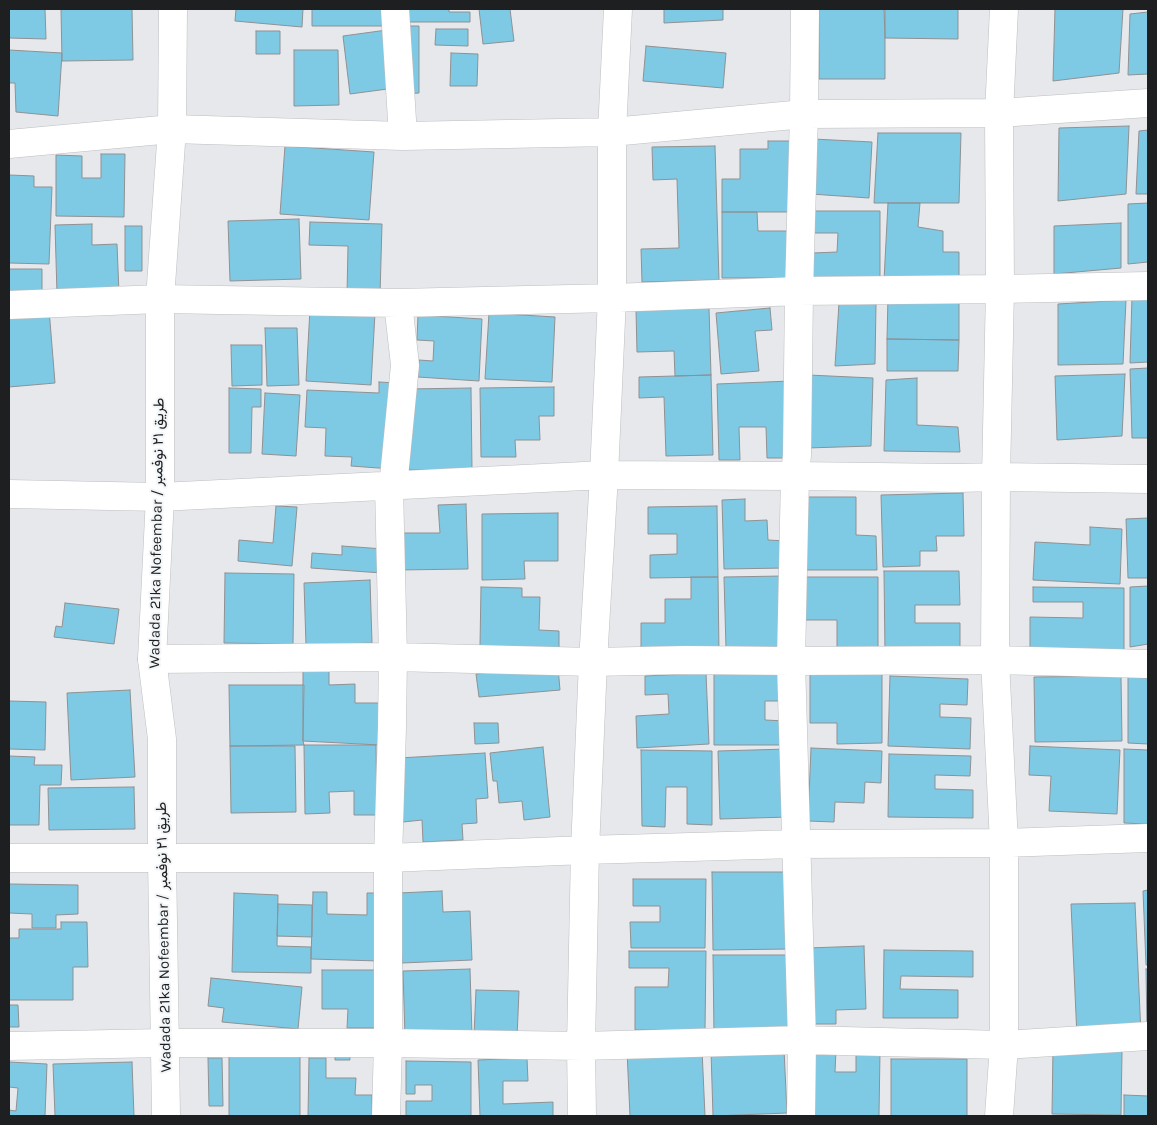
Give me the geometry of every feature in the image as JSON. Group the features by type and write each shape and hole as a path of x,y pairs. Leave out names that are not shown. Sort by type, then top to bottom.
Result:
{"street":[{"name":"Wadada 21ka Nofeembar / طريق ٢١ نوفمبر","path":"166,1116 162,739 152,659 160,497 160,299 172,129 173,9"},
{"path":"395,9 403,136"},
{"path":"582,1116 581,1046 585,850 612,298 612,132 618,9"},
{"path":"801,1116 802,1040 791,661 804,114 804,9"},
{"path":"999,1116 1004,1045 1004,843 995,660 1000,289 999,113 1004,9"},
{"path":"9,144 172,129 403,136 612,132 804,114 999,113 1148,103"},
{"path":"9,305 160,299 398,303 799,291 1148,286"},
{"path":"386,1116 388,858 393,657 389,486 394,477 405,365 398,303"},
{"path":"9,494 160,497 604,476 1148,478"},
{"path":"152,659 393,657 593,662 686,660 995,660 1148,664"},
{"path":"9,858 388,858 795,844 1004,843 1148,838"},
{"path":"9,1046 164,1043 388,1043 581,1046 802,1040 1004,1045 1148,1036"}],"building":[{"path":"9,9 45,9 46,39 9,38"},
{"path":"61,9 132,9 133,60 62,61"},
{"path":"236,9 303,9 302,27 235,21"},
{"path":"312,9 384,9 384,26 312,26"},
{"path":"404,9 449,9 449,12 470,12 470,22 404,22"},
{"path":"479,9 510,9 514,41 483,44"},
{"path":"664,9 723,9 723,20 664,23"},
{"path":"819,9 884,9 885,79 819,79"},
{"path":"885,9 958,9 958,39 885,38"},
{"path":"1055,9 1123,9 1119,73 1053,81"},
{"path":"1148,12 1148,74 1128,75 1130,14"},
{"path":"404,26 419,26 419,93 405,94"},
{"path":"436,29 468,29 468,46 435,45"},
{"path":"387,30 395,88 350,94 343,36"},
{"path":"256,31 280,31 280,54 256,54"},
{"path":"646,46 726,53 723,88 643,81"},
{"path":"9,50 62,53 58,116 16,112 15,83 9,83"},
{"path":"294,50 338,50 339,105 294,106"},
{"path":"451,53 478,54 477,86 450,86"},
{"path":"1129,126 1126,194 1058,201 1059,128"},
{"path":"1148,130 1148,194 1136,194 1139,131"},
{"path":"878,133 961,133 959,203 874,203"},
{"path":"813,139 872,142 869,198 811,194"},
{"path":"768,141 793,141 794,212 722,212 722,179 740,179 740,149 768,149"},
{"path":"285,146 374,152 369,220 280,214"},
{"path":"715,146 719,280 642,282 641,249 679,248 677,179 653,180 652,147"},
{"path":"101,154 125,154 124,217 56,216 56,155 82,156 82,178 101,178"},
{"path":"9,175 34,176 34,187 52,187 49,264 9,263"},
{"path":"888,203 920,203 918,227 943,231 943,252 959,252 959,281 884,280"},
{"path":"1148,203 1148,262 1128,264 1128,204"},
{"path":"813,211 880,211 880,279 812,280 813,253 837,252 838,233 813,233"},
{"path":"722,212 757,212 758,231 789,231 789,278 722,278"},
{"path":"299,219 301,279 230,281 228,221"},
{"path":"310,222 382,224 380,295 347,294 348,246 309,245"},
{"path":"1121,223 1121,268 1054,274 1054,226"},
{"path":"92,224 92,245 117,244 119,293 57,294 55,225"},
{"path":"125,226 142,226 142,271 125,271"},
{"path":"9,269 42,269 42,293 9,293"},
{"path":"888,297 959,299 959,340 887,339"},
{"path":"1132,297 1148,297 1148,362 1130,363"},
{"path":"1126,300 1123,364 1058,365 1058,304"},
{"path":"839,303 876,304 875,364 835,366"},
{"path":"709,308 711,375 675,376 674,351 637,352 636,310"},
{"path":"770,308 772,330 755,331 759,371 721,374 716,313"},
{"path":"49,309 55,383 9,387 9,313"},
{"path":"310,309 375,313 371,385 306,381"},
{"path":"489,313 555,317 552,382 485,379"},
{"path":"418,315 482,319 479,381 418,377 419,360 433,361 434,341 417,340"},
{"path":"265,328 297,328 299,385 267,386"},
{"path":"887,339 959,340 958,371 887,371"},
{"path":"231,345 262,345 262,385 232,386"},
{"path":"1148,368 1148,438 1132,438 1130,369"},
{"path":"1125,374 1122,436 1057,440 1055,376"},
{"path":"711,375 713,455 666,456 664,397 639,398 639,377"},
{"path":"808,375 873,378 871,446 807,448"},
{"path":"917,378 917,425 958,427 960,452 884,451 886,380"},
{"path":"791,381 793,458 767,458 766,427 739,427 740,460 719,460 717,384"},
{"path":"379,382 397,383 392,469 351,466 352,457 325,456 326,428 305,427 307,390 379,393"},
{"path":"554,387 554,416 539,416 540,440 515,440 516,457 481,457 480,388"},
{"path":"229,388 261,389 261,407 252,407 251,453 229,453"},
{"path":"471,388 472,470 409,470 408,389"},
{"path":"265,393 300,395 296,456 262,454"},
{"path":"963,493 964,536 936,536 937,551 920,551 920,566 883,567 881,495"},
{"path":"806,497 856,497 856,535 876,536 877,570 806,570"},
{"path":"745,499 745,521 767,520 768,540 786,541 786,568 724,569 722,500"},
{"path":"466,504 468,569 398,570 397,533 440,533 438,505"},
{"path":"276,506 297,507 292,566 238,561 239,540 273,543"},
{"path":"717,506 718,577 650,578 650,555 677,554 677,534 648,534 648,507"},
{"path":"558,513 558,561 524,561 525,579 482,580 482,514"},
{"path":"1148,518 1148,578 1128,578 1126,519"},
{"path":"1090,527 1122,529 1120,584 1033,580 1035,542 1090,545"},
{"path":"342,546 384,549 382,573 311,568 312,553 342,555"},
{"path":"884,571 959,571 960,605 915,605 915,623 960,623 960,653 885,654"},
{"path":"225,573 294,574 293,644 224,643"},
{"path":"783,576 785,647 726,648 724,577"},
{"path":"691,577 718,577 719,653 641,653 641,623 665,623 665,599 691,599"},
{"path":"805,577 878,577 878,649 837,649 837,620 805,620"},
{"path":"370,580 372,643 306,645 304,583"},
{"path":"1148,586 1148,644 1130,647 1130,587"},
{"path":"481,587 522,588 522,597 540,597 539,630 559,631 559,648 480,646"},
{"path":"1033,587 1124,588 1124,650 1030,650 1030,617 1083,618 1083,602 1033,602"},
{"path":"65,603 119,609 114,644 54,637 56,626 62,627"},
{"path":"558,667 560,690 479,697 476,674"},
{"path":"329,669 329,685 355,684 355,703 380,703 380,745 303,741 303,670"},
{"path":"714,671 786,671 786,701 765,701 765,720 786,721 786,745 714,745"},
{"path":"810,672 882,672 882,743 837,744 837,723 810,723"},
{"path":"706,673 709,744 637,748 636,716 669,714 668,694 645,695 645,676"},
{"path":"890,676 968,679 967,705 940,704 940,717 971,718 970,749 888,746"},
{"path":"1121,676 1122,741 1035,742 1034,677"},
{"path":"1128,677 1148,678 1148,744 1128,743"},
{"path":"229,685 304,685 304,745 230,746"},
{"path":"130,690 135,777 71,780 67,693"},
{"path":"9,701 46,702 45,750 9,749"},
{"path":"474,723 498,723 499,743 475,744"},
{"path":"304,745 376,745 377,815 354,815 354,791 329,792 330,813 305,814"},
{"path":"230,746 295,746 296,812 231,813"},
{"path":"1030,746 1120,750 1117,814 1049,811 1051,776 1029,775"},
{"path":"543,747 550,817 524,820 522,801 499,803 497,781 493,781 490,753"},
{"path":"811,748 882,751 881,783 865,782 864,803 835,802 834,822 808,821"},
{"path":"787,749 789,817 720,819 718,751"},
{"path":"1124,749 1148,750 1148,824 1124,823"},
{"path":"641,750 712,751 712,825 687,824 687,787 666,787 665,827 642,826"},
{"path":"485,753 488,798 476,799 477,823 462,824 463,840 423,842 422,820 403,822 399,758"},
{"path":"889,754 971,756 970,776 935,775 935,789 973,790 973,818 888,817"},
{"path":"9,756 35,757 34,765 62,765 61,785 40,785 39,825 9,825"},
{"path":"134,787 135,829 49,830 48,788"},
{"path":"712,872 789,872 791,949 713,950"},
{"path":"633,879 706,879 705,948 631,948 630,922 660,922 660,906 633,906"},
{"path":"9,884 78,885 78,914 56,915 56,928 32,928 32,914 9,913"},
{"path":"1148,890 1148,965 1146,965 1143,891"},
{"path":"442,891 443,912 470,911 472,960 402,963 399,893"},
{"path":"313,892 327,892 327,914 367,915 367,893 380,893 379,961 311,959"},
{"path":"234,893 278,895 277,946 311,947 311,973 232,972"},
{"path":"1135,903 1141,1034 1077,1037 1071,904"},
{"path":"278,904 312,905 312,937 277,936"},
{"path":"61,922 87,922 88,967 73,967 73,1000 9,1000 9,938 19,938 19,929 61,929"},
{"path":"864,946 866,1009 836,1010 836,1024 810,1024 808,948"},
{"path":"884,950 973,951 973,977 901,976 900,989 958,990 958,1018 883,1018"},
{"path":"629,951 706,951 705,1030 635,1030 635,987 668,987 669,968 629,968"},
{"path":"713,955 791,955 800,1032 714,1034"},
{"path":"470,969 472,1035 405,1037 403,971"},
{"path":"1146,969 1148,969 1148,1028 1147,1028"},
{"path":"322,970 378,970 378,1028 347,1028 348,1009 322,1009"},
{"path":"211,978 302,987 298,1029 222,1022 224,1008 208,1006"},
{"path":"476,990 519,991 517,1037 474,1035"},
{"path":"9,1005 18,1005 19,1027 9,1027"},
{"path":"335,1047 349,1047 350,1060 335,1060"},
{"path":"702,1049 705,1116 630,1116 627,1051"},
{"path":"784,1049 787,1113 713,1116 711,1051"},
{"path":"812,1050 836,1050 835,1072 856,1072 856,1051 880,1051 879,1116 811,1116"},
{"path":"1053,1050 1122,1051 1121,1115 1052,1114"},
{"path":"229,1056 300,1056 300,1116 229,1116"},
{"path":"208,1058 222,1058 223,1106 209,1106"},
{"path":"309,1058 326,1058 326,1078 356,1078 355,1095 372,1095 372,1116 308,1116"},
{"path":"527,1058 528,1081 503,1081 503,1104 553,1102 553,1116 480,1116 478,1060"},
{"path":"891,1059 967,1059 967,1116 891,1116"},
{"path":"406,1061 471,1062 471,1116 406,1116 406,1101 432,1101 432,1085 415,1085 415,1094 406,1094"},
{"path":"9,1062 47,1064 45,1116 9,1116 9,1110 16,1111 18,1088 9,1087"},
{"path":"132,1062 134,1116 55,1116 53,1064"},
{"path":"1124,1095 1148,1096 1148,1116 1124,1116"}]}
